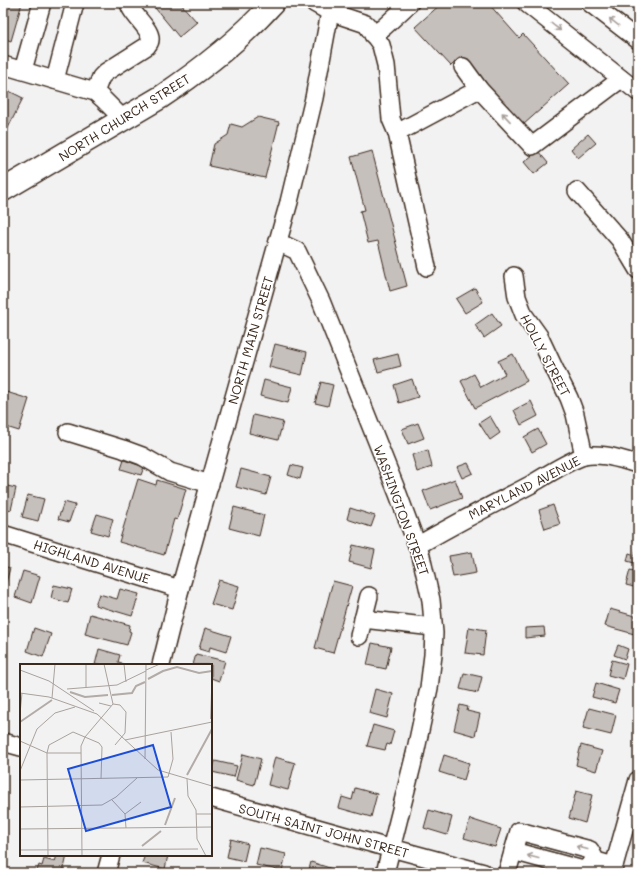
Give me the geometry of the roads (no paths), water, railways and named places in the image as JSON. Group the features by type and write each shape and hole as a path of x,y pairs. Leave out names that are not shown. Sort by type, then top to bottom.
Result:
{"main road":[{"name":"NORTH CHURCH STREET","path":"3,190 161,97 186,80 250,26 273,3"}],"street":[{"path":"23,70 42,3"},
{"path":"55,80 75,3"},
{"path":"95,92 101,77 106,72 147,46 150,40 150,34 130,9 129,3"},
{"path":"314,3 332,8 366,24 381,45 386,65 391,119 397,133 427,267"},
{"path":"373,35 410,3"},
{"path":"526,3 638,92"},
{"path":"590,3 638,40"},
{"name":"NORTH MAIN STREET","path":"161,664 180,589 278,242 314,98 332,8"},
{"path":"3,65 95,92 123,118"},
{"path":"463,67 479,89 532,146 621,79"},
{"path":"397,133 479,89"},
{"path":"577,191 620,240 638,270"},
{"name":"WASHINGTON STREET","path":"278,242 297,251 321,300 352,375 417,546 427,578 431,600 433,655 429,688 386,873"},
{"name":"HOLLY STREET","path":"514,276 517,297 524,315 539,336 554,370 569,398 575,414 584,456"},
{"path":"68,432 123,448 142,456 170,472 210,484"},
{"name":"MARYLAND AVENUE","path":"417,546 452,525 584,456 604,456 638,464"},
{"name":"HIGHLAND AVENUE","path":"3,534 180,589"},
{"path":"359,636 369,596"},
{"path":"363,619 433,627"},
{"path":"3,742 20,747"},
{"path":"507,873 519,831 590,850 596,861 613,870 638,780"},
{"name":"SOUTH SAINT JOHN STREET","path":"212,798 392,849 484,873"},
{"path":"106,873 111,856"}]}
